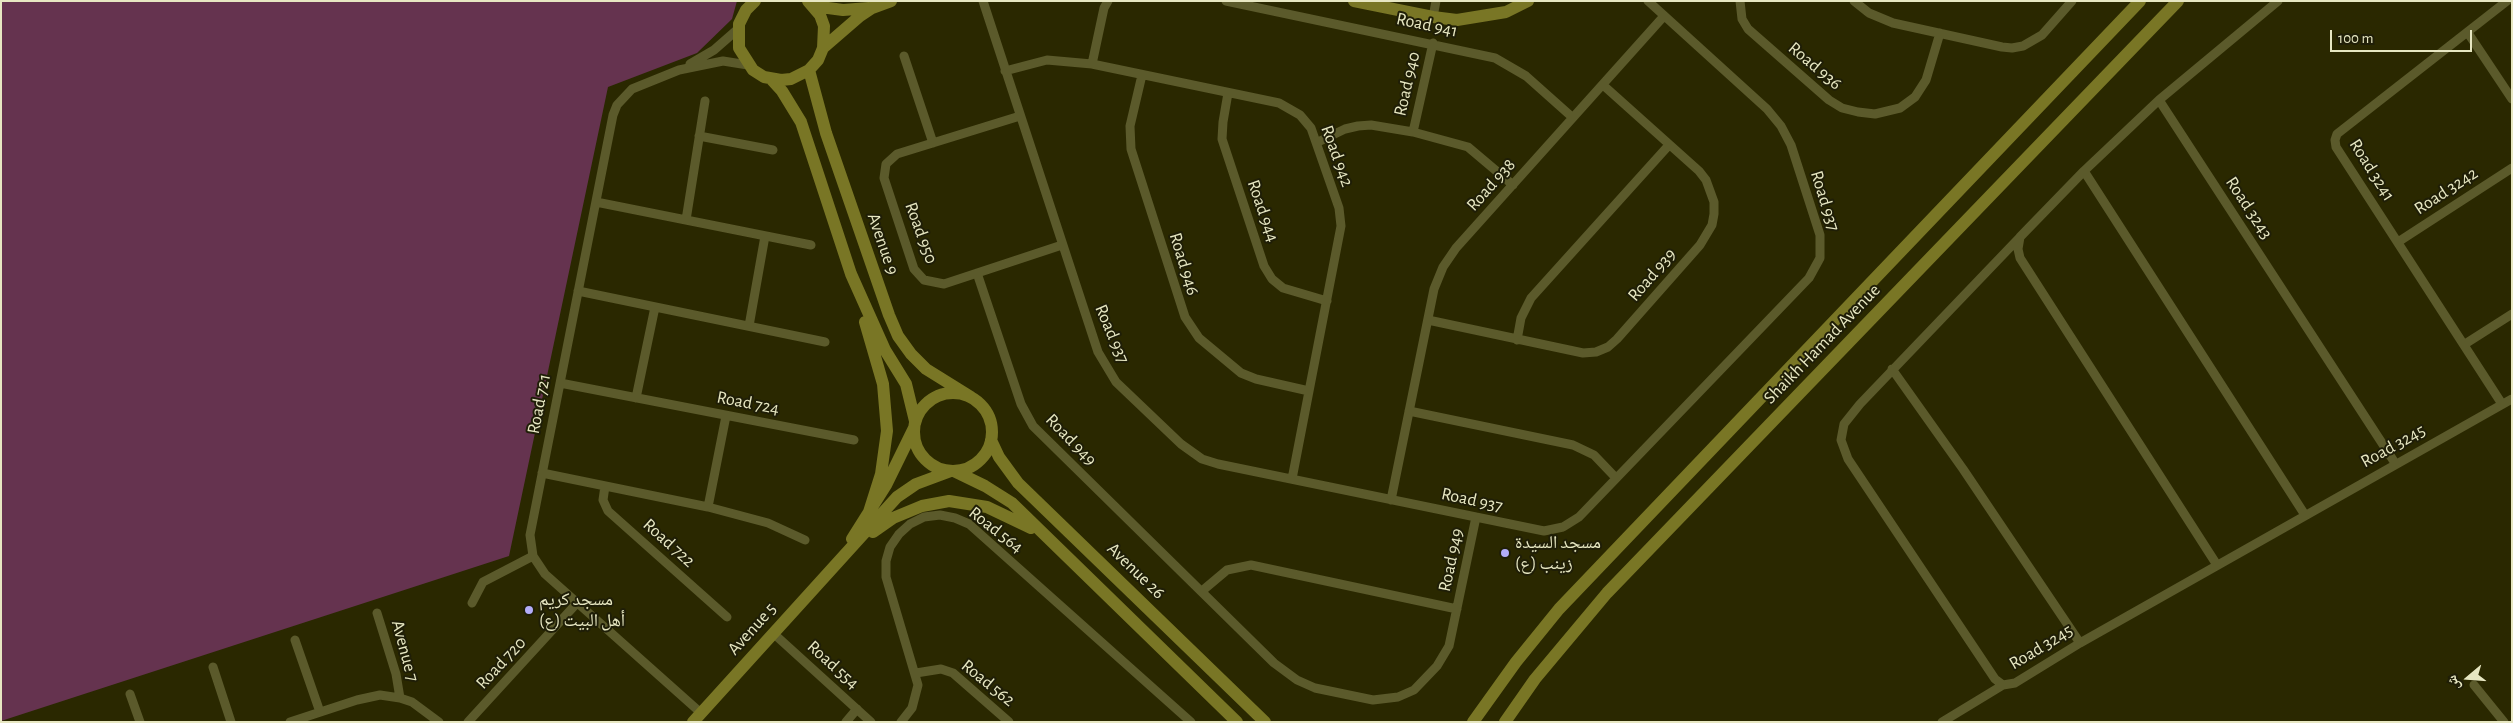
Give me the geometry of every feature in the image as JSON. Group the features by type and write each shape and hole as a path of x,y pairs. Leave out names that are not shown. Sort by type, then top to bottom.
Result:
{"main road":[{"path":"750,4 738,29 739,48 748,65 758,74 771,79 791,79 809,70 818,60 824,48 846,27 872,8 891,1"},
{"path":"1354,1 1433,18 1456,20 1490,16 1514,9 1528,1"},
{"name":"Shaikh Hamad Avenue","path":"1473,722 1516,662 1559,609 2140,1"},
{"name":"Shaikh Hamad Avenue","path":"1505,722 1535,679 1607,593 2178,1"},
{"path":"811,4 843,10 872,8"},
{"path":"811,4 824,26 824,48"},
{"name":"Avenue 9","path":"809,70 826,133 898,336 911,354 926,369 971,397"},
{"path":"771,79 782,91 801,122 851,274 883,384 886,409 885,453 868,515"},
{"path":"851,274 882,343 906,384 914,425 914,440 928,462 939,468 953,471 965,469 978,462 988,450 992,440 992,430 986,410 971,397 960,393 937,395 920,410 914,425"},
{"name":"Avenue 5","path":"838,560 868,515 893,472 914,425"},
{"name":"Avenue 26","path":"992,440 999,457 1018,483 1265,722"},
{"name":"Avenue 5","path":"697,717 838,560 857,543 906,490 916,484 953,471"},
{"name":"Avenue 26","path":"953,471 999,494 1049,538 1237,722"},
{"path":"857,543 893,518 922,506 949,501 987,507 1011,517 1049,538"}],"street":[{"name":"Road 937","path":"983,1 1098,352 1111,375 1122,388 1181,444 1202,459 1538,530 1557,529 1574,521 1809,278 1818,264 1822,247 1820,235 1791,145 1781,126 1767,109 1648,1"},
{"path":"1092,64 1104,8 1108,1"},
{"name":"Road 941","path":"1226,1 1483,54 1506,63 1526,76 1572,117"},
{"path":"1433,18 1436,1"},
{"name":"Road 936","path":"1740,1 1742,19 1748,29 1829,100 1842,108 1858,112 1875,114 1900,108 1915,97 1926,80 1940,33"},
{"path":"1854,1 1869,13 1885,20 2002,47 2023,46 2042,35 2072,1"},
{"path":"2159,100 2278,1"},
{"name":"Road 3241","path":"2502,404 2336,147 2335,140 2337,134 2507,1"},
{"name":"Road 938","path":"1391,500 1438,278 1449,257 1664,16"},
{"name":"Road 721","path":"533,556 530,535 613,115 617,105 632,89 679,70 714,50 738,29"},
{"path":"2468,33 2512,99"},
{"name":"Road 940","path":"1413,132 1433,43"},
{"path":"904,56 933,143"},
{"name":"Road 942","path":"1005,71 1047,60 1092,64 1286,106 1306,121 1318,142 1339,208 1341,226 1292,479"},
{"name":"Road 721","path":"679,70 723,61 748,65"},
{"name":"Road 946","path":"1142,75 1130,126 1131,149 1185,318 1199,338 1241,373 1256,379 1309,391"},
{"name":"Road 939","path":"1428,320 1583,353 1596,352 1608,347 1700,246 1707,236 1713,220 1714,202 1711,190 1699,171 1603,85"},
{"name":"Road 944","path":"1228,93 1222,122 1222,139 1264,266 1272,279 1283,288 1327,302"},
{"name":"Road 3245","path":"2159,100 2084,171 1892,369 1844,424 1840,440 1848,459 1995,679 2003,685 2015,683 2080,643 2395,463 2512,399"},
{"name":"Road 3243","path":"2159,100 2395,463"},
{"path":"686,220 705,101"},
{"name":"Road 950","path":"1020,116 897,154 891,158 884,169 884,178 914,269 924,280 936,284 944,284 1062,245"},
{"name":"Road 940","path":"1318,142 1345,129 1358,126 1371,125 1413,132 1468,147 1513,185"},
{"path":"700,136 773,150"},
{"path":"1517,340 1521,318 1532,298 1669,144"},
{"name":"Road 3242","path":"2398,242 2512,168"},
{"path":"2084,171 2305,515"},
{"path":"596,202 811,245"},
{"path":"749,326 765,236"},
{"path":"2020,237 2018,249 2020,258 2217,565"},
{"name":"Road 949","path":"977,273 1021,404 1033,426 1289,675 1315,688 1373,700 1390,699 1414,690 1437,666 1449,646 1476,517"},
{"path":"578,291 825,342"},
{"path":"636,398 655,307"},
{"path":"2465,344 2512,314"},
{"path":"1892,369 1963,469 2080,643"},
{"name":"Road 724","path":"560,383 854,440"},
{"path":"1409,411 1573,445 1594,455 1616,478"},
{"path":"708,507 726,416"},
{"name":"Road 722","path":"542,473 708,507 762,521 805,540"},
{"name":"Road 722","path":"605,486 603,500 608,511 727,617"},
{"name":"Road 564","path":"901,722 912,708 917,697 916,673 886,577 886,561 894,540 910,524 924,517 940,515 955,518 969,524 1191,722"},
{"path":"472,603 483,582 533,556 545,574 697,717"},
{"name":"Road 949","path":"1202,591 1227,570 1251,565 1457,610"},
{"name":"Road 720","path":"468,722 577,603"},
{"name":"Avenue 7","path":"377,613 396,674 400,698"},
{"name":"Road 554","path":"772,633 871,722"},
{"path":"295,640 320,712"},
{"path":"213,667 231,722"},
{"name":"Road 562","path":"916,673 941,670 953,673 1009,722"},
{"path":"1942,722 2003,685"},
{"path":"2474,685 2504,722"},
{"path":"130,694 140,722"},
{"name":"Avenue 7","path":"290,722 310,719 320,712 370,696 400,698 423,708 439,722"},
{"path":"846,722 857,709"}],"shaded area":[{"path":"1,1 737,1 732,19 697,53 608,87 509,556 1,721"}],"place":[{"name":"مسجد السيدة زينب (ع)","path":"1505,553"},
{"name":"مسجد كريم أهل البيت (ع)","path":"529,610"}]}
